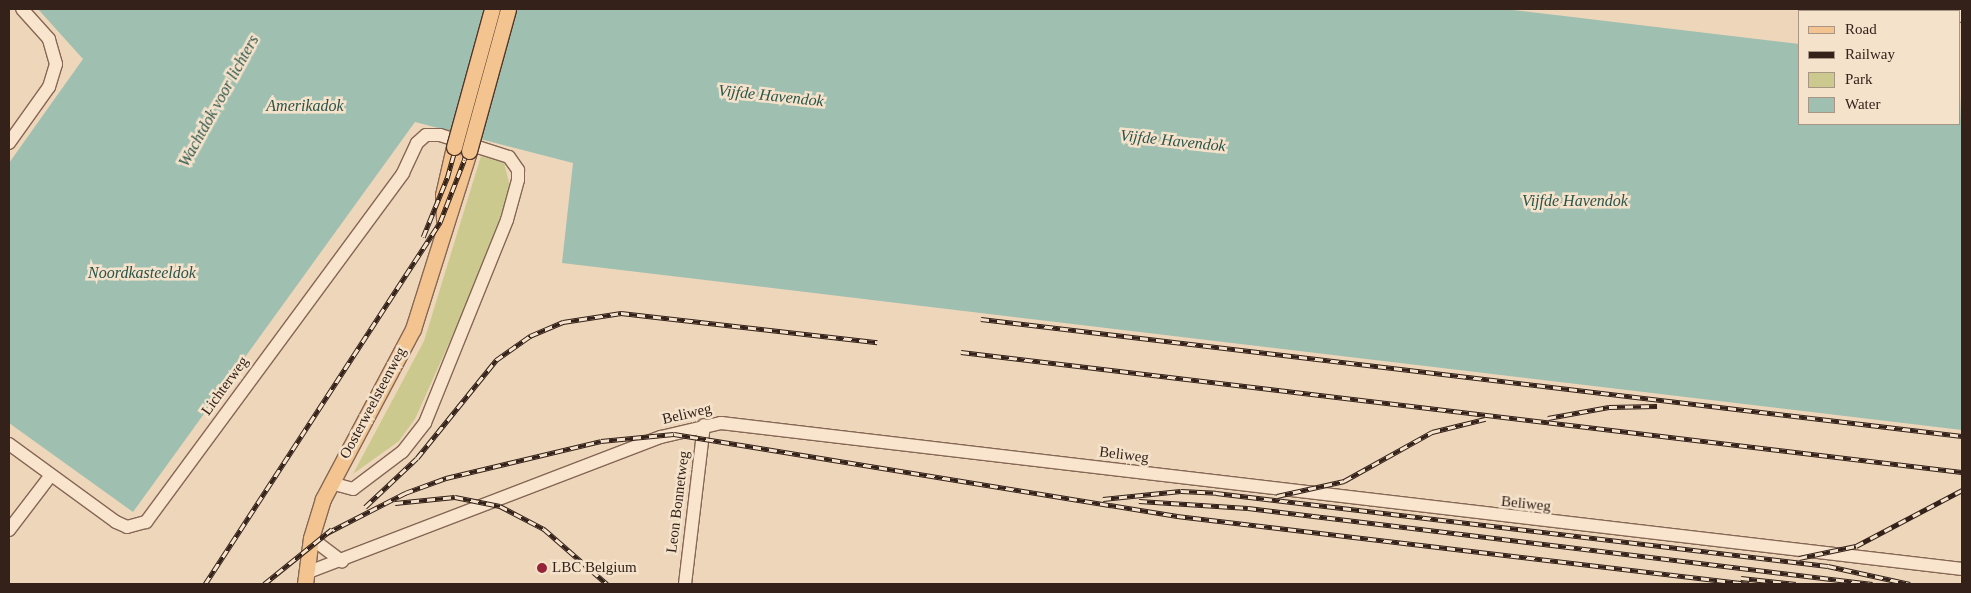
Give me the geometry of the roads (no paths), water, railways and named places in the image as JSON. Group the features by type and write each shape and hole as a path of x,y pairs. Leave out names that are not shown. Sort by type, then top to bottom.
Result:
{"main road":[{"name":"Oosterweelsteenweg","path":"444,221 443,195 454,147 492,9"},
{"name":"Oosterweelsteenweg","path":"305,579 311,538 330,483 413,329 444,221 457,196 508,9"}],"street":[{"path":"9,143 49,87 56,64 49,39 22,9"},
{"name":"Lichterweg","path":"9,444 126,527 146,522 403,173 426,135 440,135 509,156 518,170 517,188 490,269 425,423 402,452 353,489 330,483"},
{"name":"Beliweg","path":"305,579 342,561 661,437 704,425 741,425 1962,569"},
{"name":"Leon Bonnetweg","path":"685,584 704,425"},
{"path":"9,530 51,475"},
{"path":"311,538 342,561"}],"water":[{"name":"Vijfde Havendok","path":"38,9 1504,9 1798,44 1798,125 1961,125 1962,63 1962,430 562,263 573,163 415,122 133,512 9,423 9,163 83,59"}],"railway":[{"path":"423,237 447,178 494,9"},
{"path":"205,584 440,222 464,160 506,9"},
{"path":"365,507 417,458 496,360 530,336 563,322 621,313 877,342"},
{"path":"981,319 1962,436"},
{"path":"961,352 1962,472"},
{"path":"1548,418 1609,407 1657,406"},
{"path":"1277,496 1344,481 1432,432 1485,419"},
{"path":"327,533 405,493 446,478 601,441 674,434 1177,516 1749,584"},
{"path":"1799,558 1856,546 1962,490"},
{"path":"1103,499 1181,491 1216,493 1828,566 1910,584"},
{"path":"395,503 455,497 500,506 544,529 607,584"},
{"path":"1139,501 1248,508 1872,584"},
{"path":"264,584 332,529"},
{"path":"1741,578 1796,584"}],"place":[{"name":"LBC Belgium","path":"542,568"}],"water label":[{"name":"Wachtdok voor lichters","path":"219,101"},
{"name":"Amerikadok","path":"305,106"},
{"name":"Noordkasteeldok","path":"142,273"}]}
